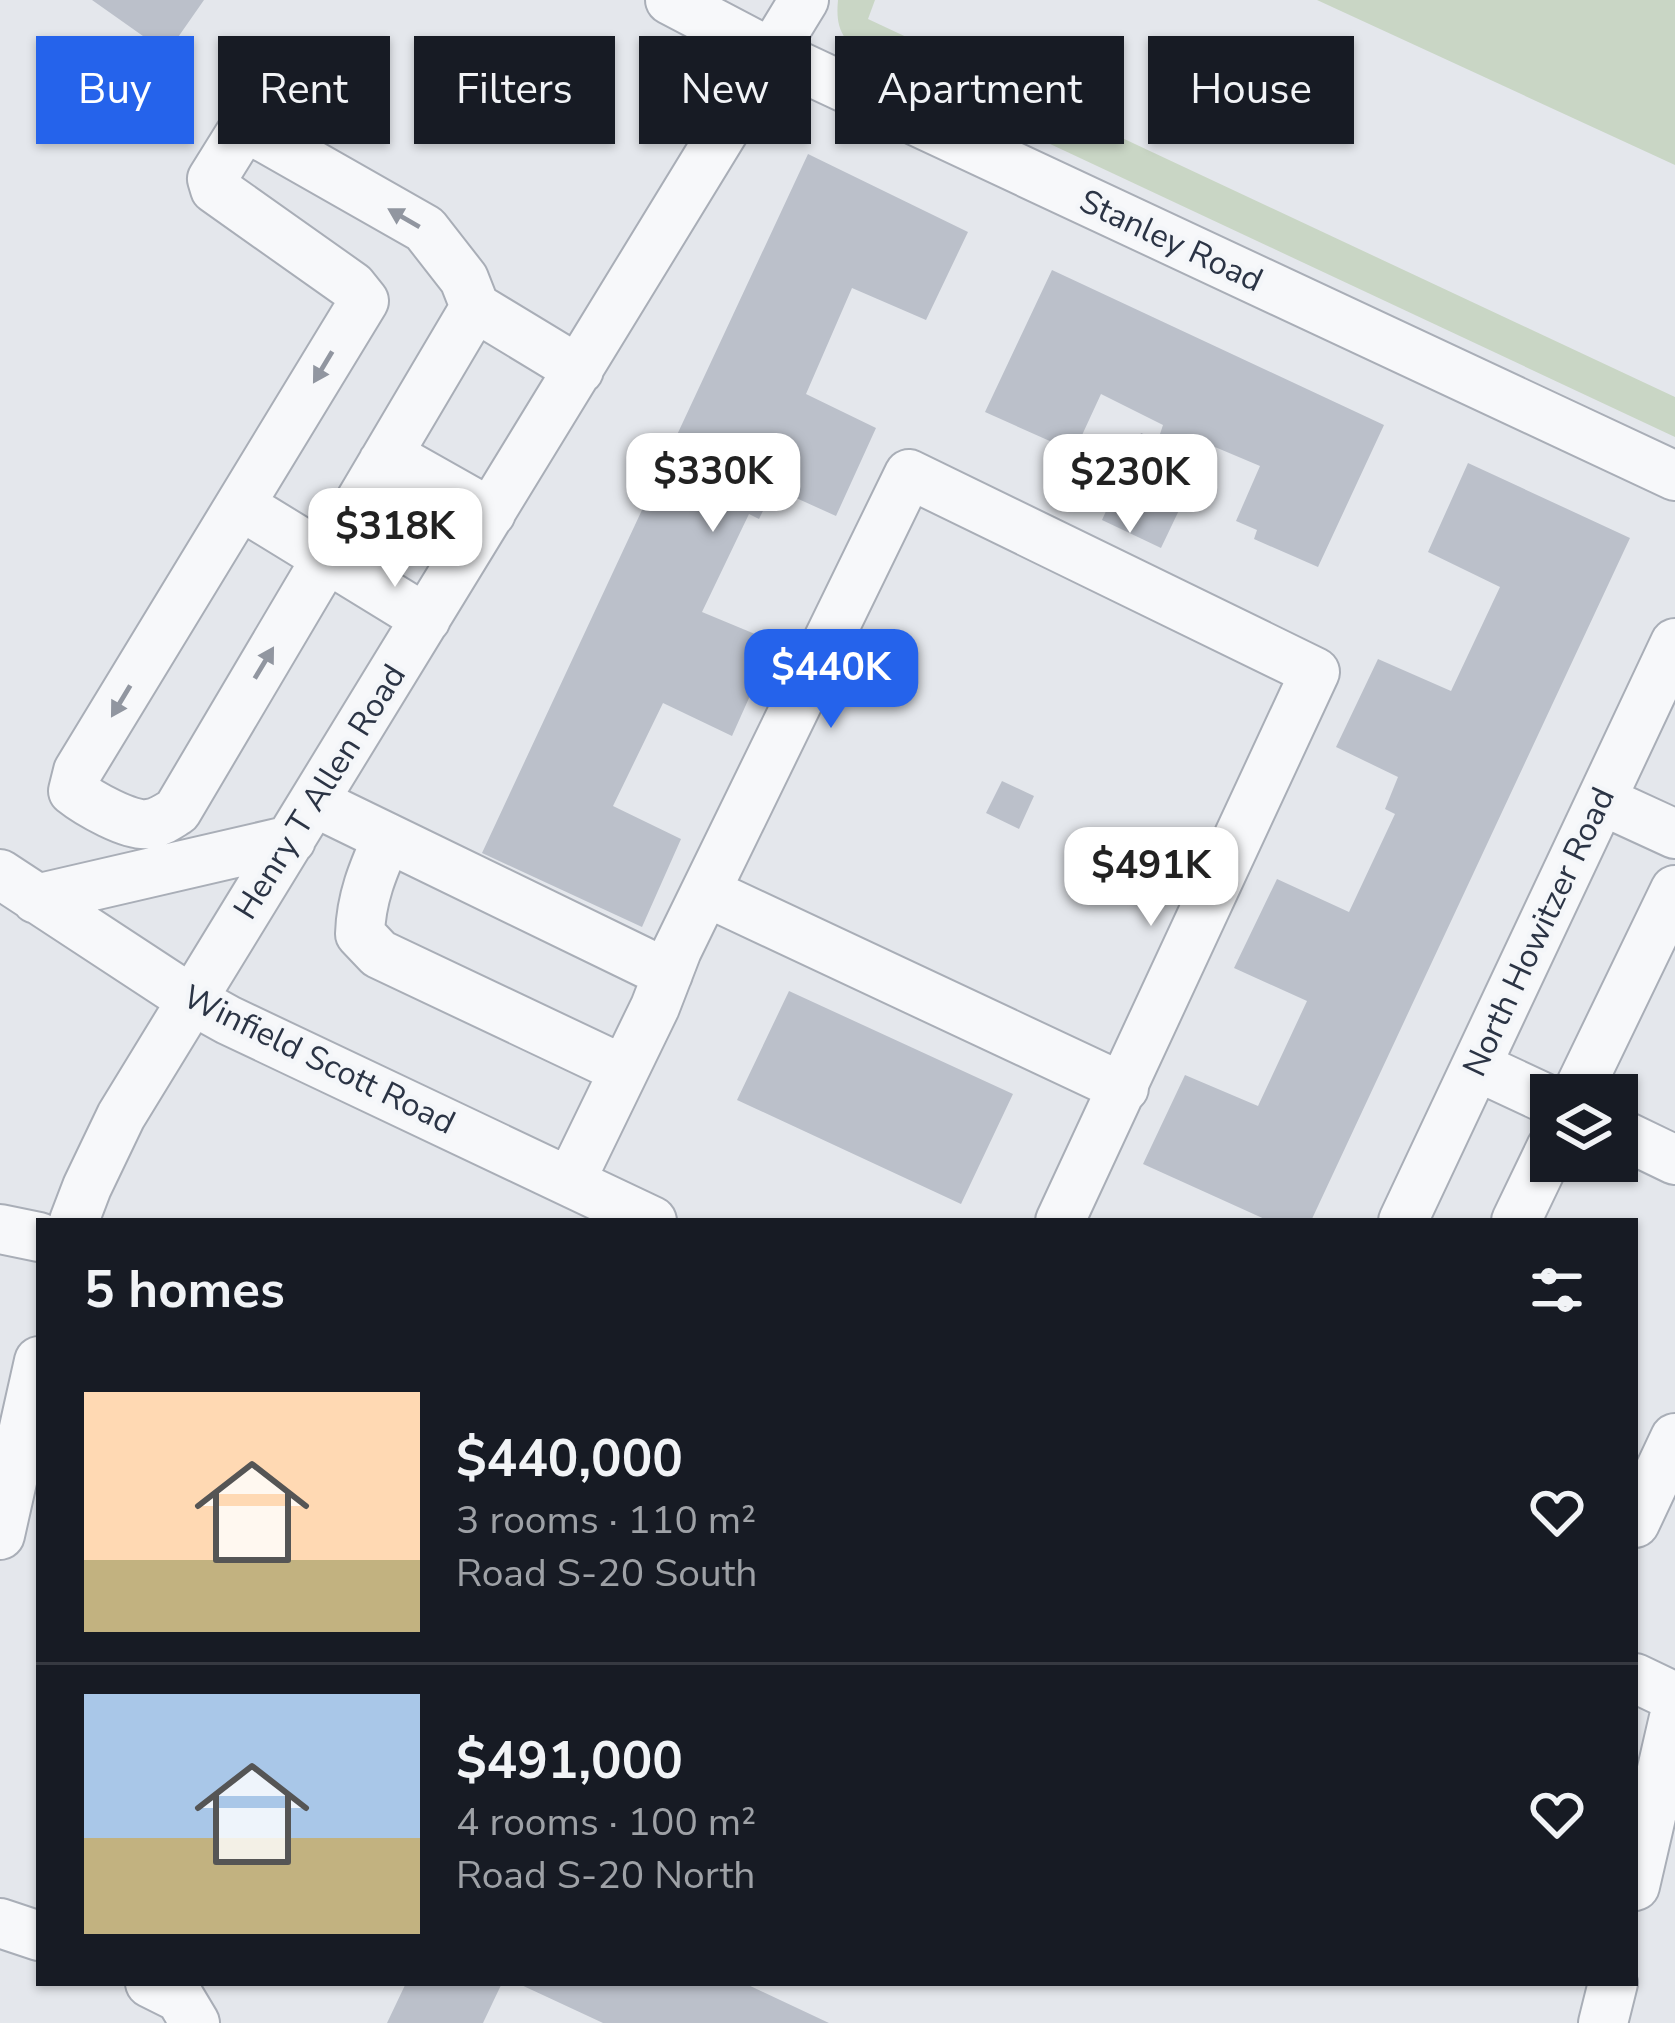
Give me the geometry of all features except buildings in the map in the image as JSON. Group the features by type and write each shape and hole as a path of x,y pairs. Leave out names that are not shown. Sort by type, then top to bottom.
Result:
{"street":[{"name":"Stanley Road","path":"670,0 737,36"},
{"name":"Henry T Allen Road","path":"784,36 804,0"},
{"name":"Stanley Road","path":"811,73 1675,476"},
{"path":"475,307 176,811 141,826 85,801 73,791 78,771 364,301 352,286 214,189 212,179 240,134 250,130 425,230 464,279 475,307 579,370"},
{"name":"Henry T Allen Road","path":"75,1218 121,1116 718,144"},
{"path":"382,462 406,466 491,513"},
{"path":"570,1182 909,475 1315,672 1061,1218"},
{"path":"240,505 426,619"},
{"name":"North Howitzer Road","path":"1404,1218 1675,643"},
{"path":"1601,800 1675,834"},
{"path":"18,886 303,821 387,838 672,962"},
{"path":"387,838 366,885 361,912 360,934 379,954 624,1070"},
{"name":"Winfield Scott Road","path":"18,886 228,1020 646,1218"},
{"path":"1586,1074 1675,890"},
{"path":"706,892 1124,1088"},
{"path":"1476,1066 1530,1091"},
{"path":"1638,1142 1675,1160"},
{"path":"1517,1218 1535,1182"},
{"path":"0,1229 36,1237"},
{"path":"0,1535 36,1374"},
{"path":"1638,1517 1675,1438"},
{"path":"1638,1679 1675,1697"},
{"path":"1638,1873 1675,1713"},
{"path":"0,1923 36,1935"},
{"path":"156,1986 180,1998 195,2023"},
{"path":"1604,2023 1612,1986"}],"green space":[{"path":"838,0 875,0 868,19 904,36 844,36"},
{"path":"1317,0 1675,0 1675,165"},
{"path":"1124,139 1675,397 1675,437 1050,144 1124,144"}]}
